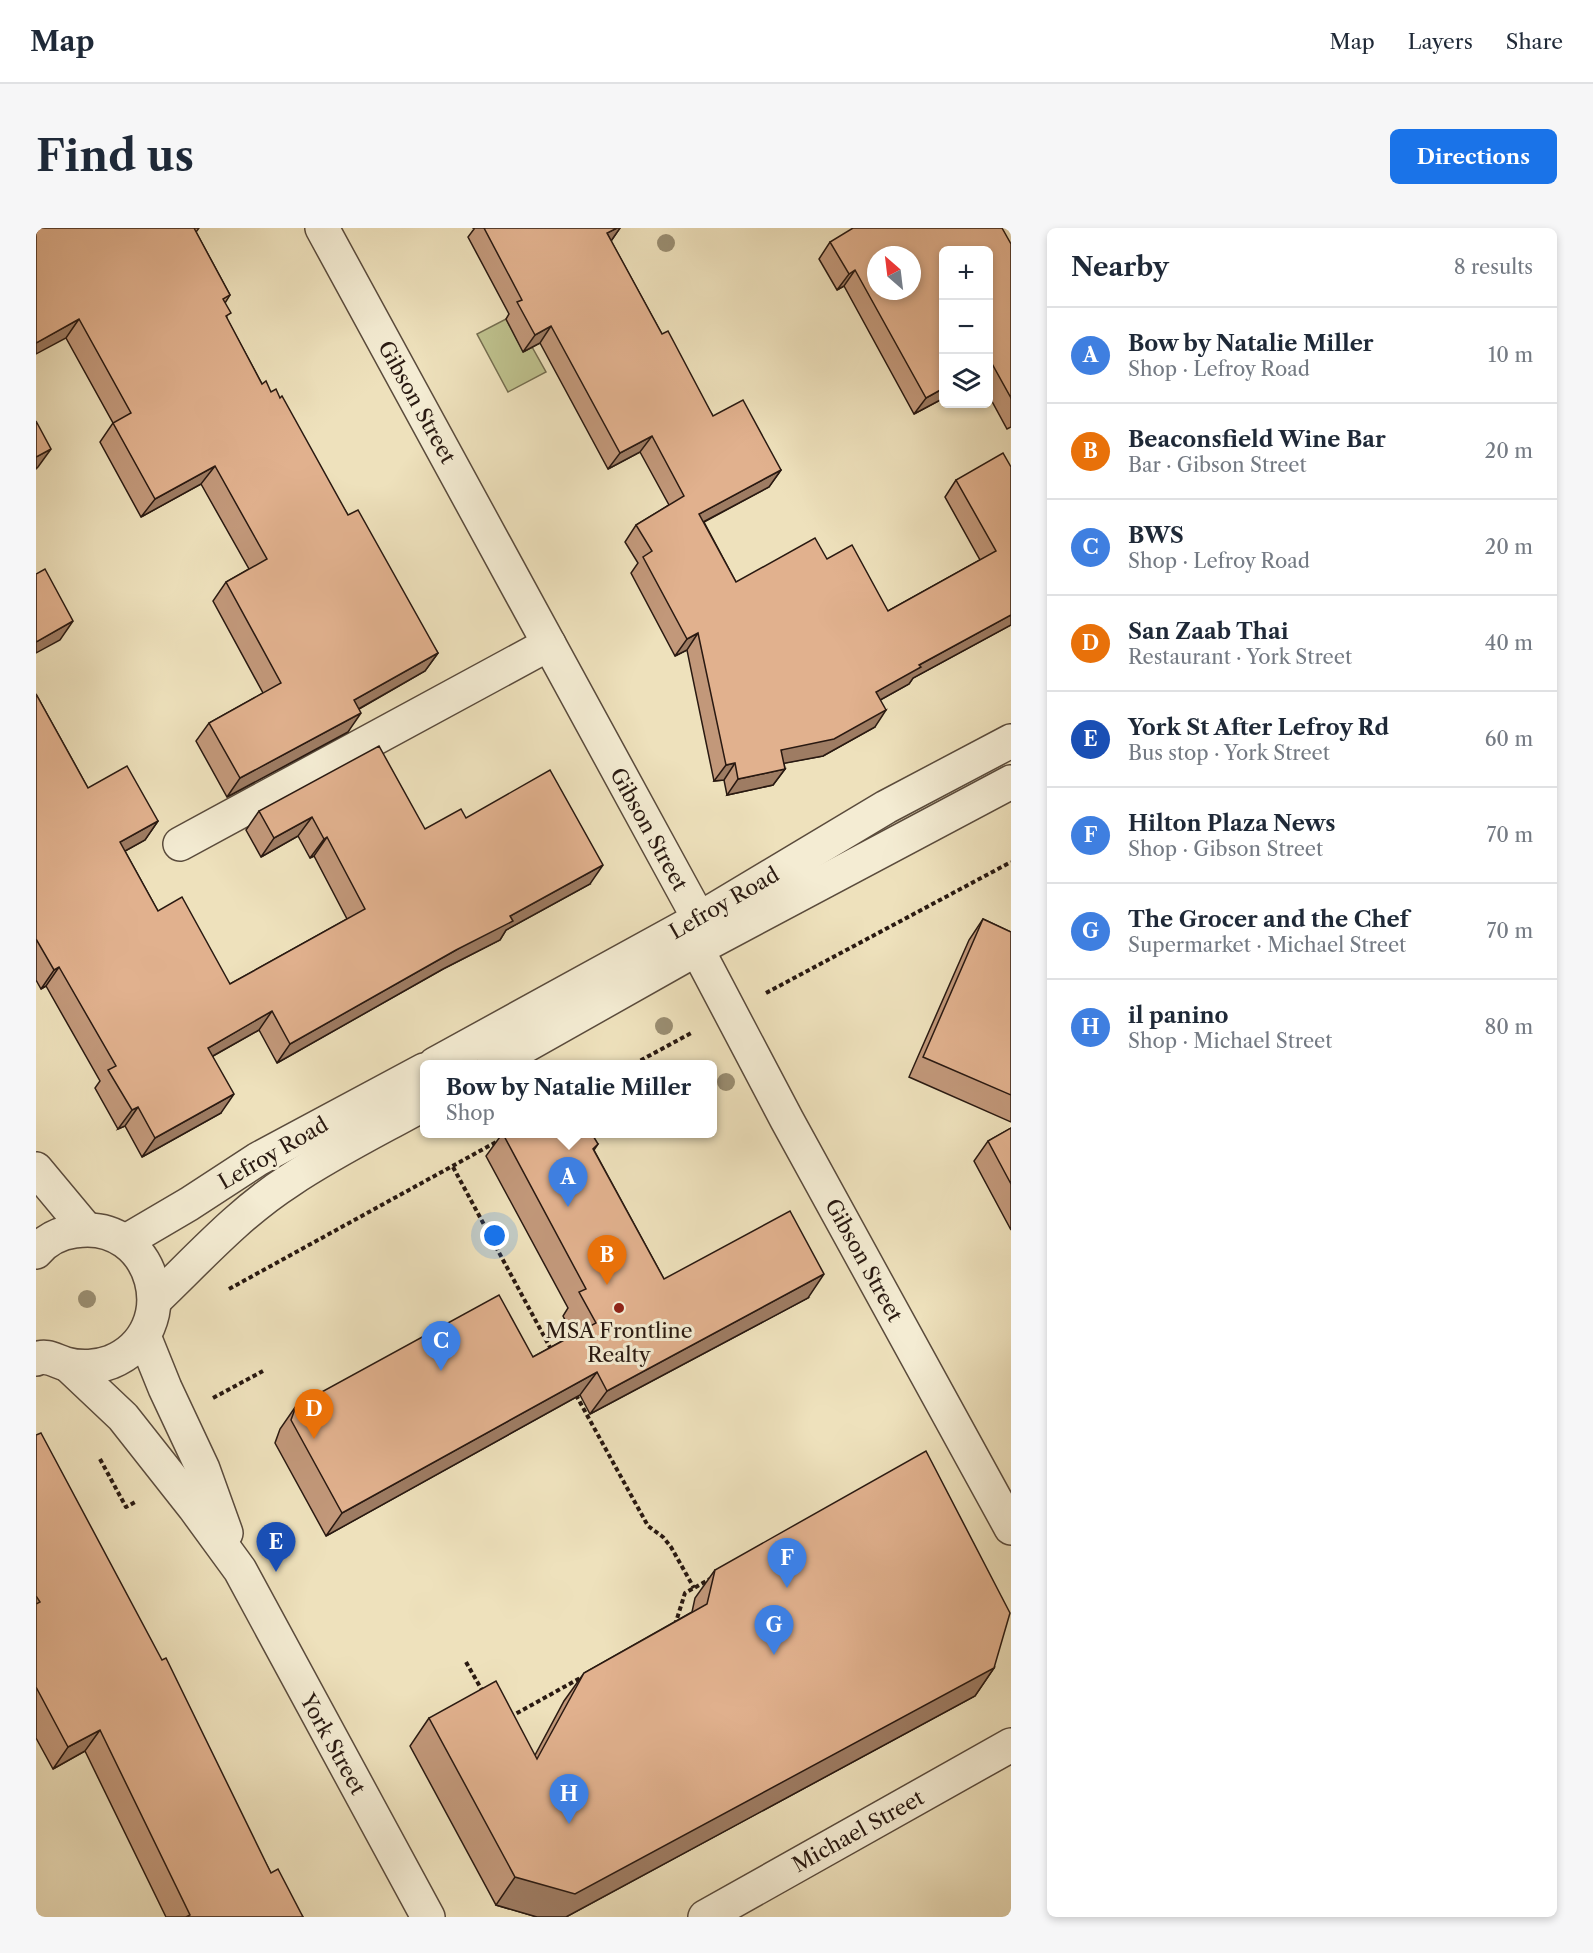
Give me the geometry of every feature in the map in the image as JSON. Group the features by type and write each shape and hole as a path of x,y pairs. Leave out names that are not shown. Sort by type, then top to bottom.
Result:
{"street":[{"name":"Gibson Street","path":"322,228 549,644 698,934 787,1120 1011,1528"},
{"path":"180,844 549,644"},
{"name":"Lefroy Road","path":"501,1060 698,934 886,807 1011,741"},
{"name":"Lefroy Road","path":"445,1060 1011,782"},
{"name":"Lefroy Road","path":"126,1241 189,1204 258,1159 420,1072"},
{"name":"Lefroy Road","path":"155,1300 236,1224 287,1182 369,1132 420,1106"},
{"path":"36,1169 86,1229"},
{"path":"37,1249 60,1234 86,1229 107,1231 126,1241 138,1253 153,1282 155,1300 152,1318 144,1336 129,1352 110,1362 89,1367 46,1357"},
{"name":"York Street","path":"144,1336 165,1388 203,1469 240,1570"},
{"name":"York Street","path":"46,1357 123,1417 240,1570 428,1917"},
{"name":"Michael Street","path":"705,1917 1011,1745"}],"path":[{"path":"762,995 1011,862"},
{"path":"643,1060 696,1030"},
{"path":"225,1291 502,1139"},
{"path":"453,1167 556,1359"},
{"path":"213,1398 263,1371"},
{"path":"573,1390 648,1526 663,1537 671,1547 694,1588"},
{"path":"674,1626 685,1593 715,1576"},
{"path":"465,1662 483,1692"},
{"path":"500,1723 592,1671"}],"green space":[{"path":"506,319 523,351 532,347 546,372 508,392 477,334"}],"building":[{"path":"36,228 194,228 230,295 223,299 231,313 226,316 262,384 266,381 271,392 276,389 280,398 282,396 348,515 358,510 438,653 354,700 361,713 240,778 209,723 281,683 226,582 267,559 215,466 155,499 113,423 131,413 79,319 36,343"},
{"path":"484,228 617,228 607,233 662,334 668,331 713,416 743,400 781,470 699,514 736,582 815,538 827,559 852,545 888,611 996,551 956,480 1003,453 1011,467 1011,615 919,665 921,667 876,692 886,710 834,739 781,750 785,769 738,779 735,763 726,765 698,633 687,639 643,557 652,551 636,525 684,496 652,436 620,453 551,326 535,335 517,302 522,300"},
{"path":"853,228 1002,228 1011,244 1011,398 993,366 993,246 939,246 939,391 926,398 872,300 921,300 921,246 867,246 867,292 855,270 849,274 830,242"},
{"path":"36,421 51,449 36,457"},
{"path":"45,569 73,621 36,642 36,574"},
{"path":"36,694 88,788 127,766 158,821 120,842 158,911 182,897 230,984 365,909 327,837 324,839 312,817 274,838 259,811 379,746 425,829 461,809 466,818 550,770 603,865 510,916 513,921 456,950 290,1044 272,1011 208,1048 234,1094 155,1138 138,1107 132,1110 108,1070 116,1066 59,967 54,970 36,939"},
{"path":"983,919 1011,932 1011,1095 923,1057"},
{"path":"1011,1128 1011,1184 988,1141"},
{"path":"505,1138 594,1138 598,1144 593,1149 664,1279 790,1211 824,1274 607,1391 597,1372 342,1513 291,1420 296,1406 499,1295 533,1357 596,1323 579,1292 586,1289"},
{"path":"41,1433 162,1660 166,1658 271,1873 278,1869 303,1917 186,1917 190,1915 100,1730 68,1747 36,1687 36,1604 40,1602 36,1596 36,1435"},
{"path":"926,1451 1010,1613 994,1668 575,1894 515,1877 429,1718 496,1681 537,1759 584,1673 707,1604 715,1570"}],"place":[{"name":"Bow by Natalie Miller","path":"568,1207"},
{"name":"Beaconsfield Wine Bar","path":"607,1285"},
{"name":"MSA Frontline Realty","path":"619,1308"},
{"name":"BWS","path":"441,1371"},
{"name":"San Zaab Thai","path":"314,1439"},
{"name":"York St After Lefroy Rd","path":"276,1572"},
{"name":"Hilton Plaza News","path":"787,1588"},
{"name":"The Grocer and the Chef","path":"774,1655"},
{"name":"il panino","path":"569,1824"}]}
